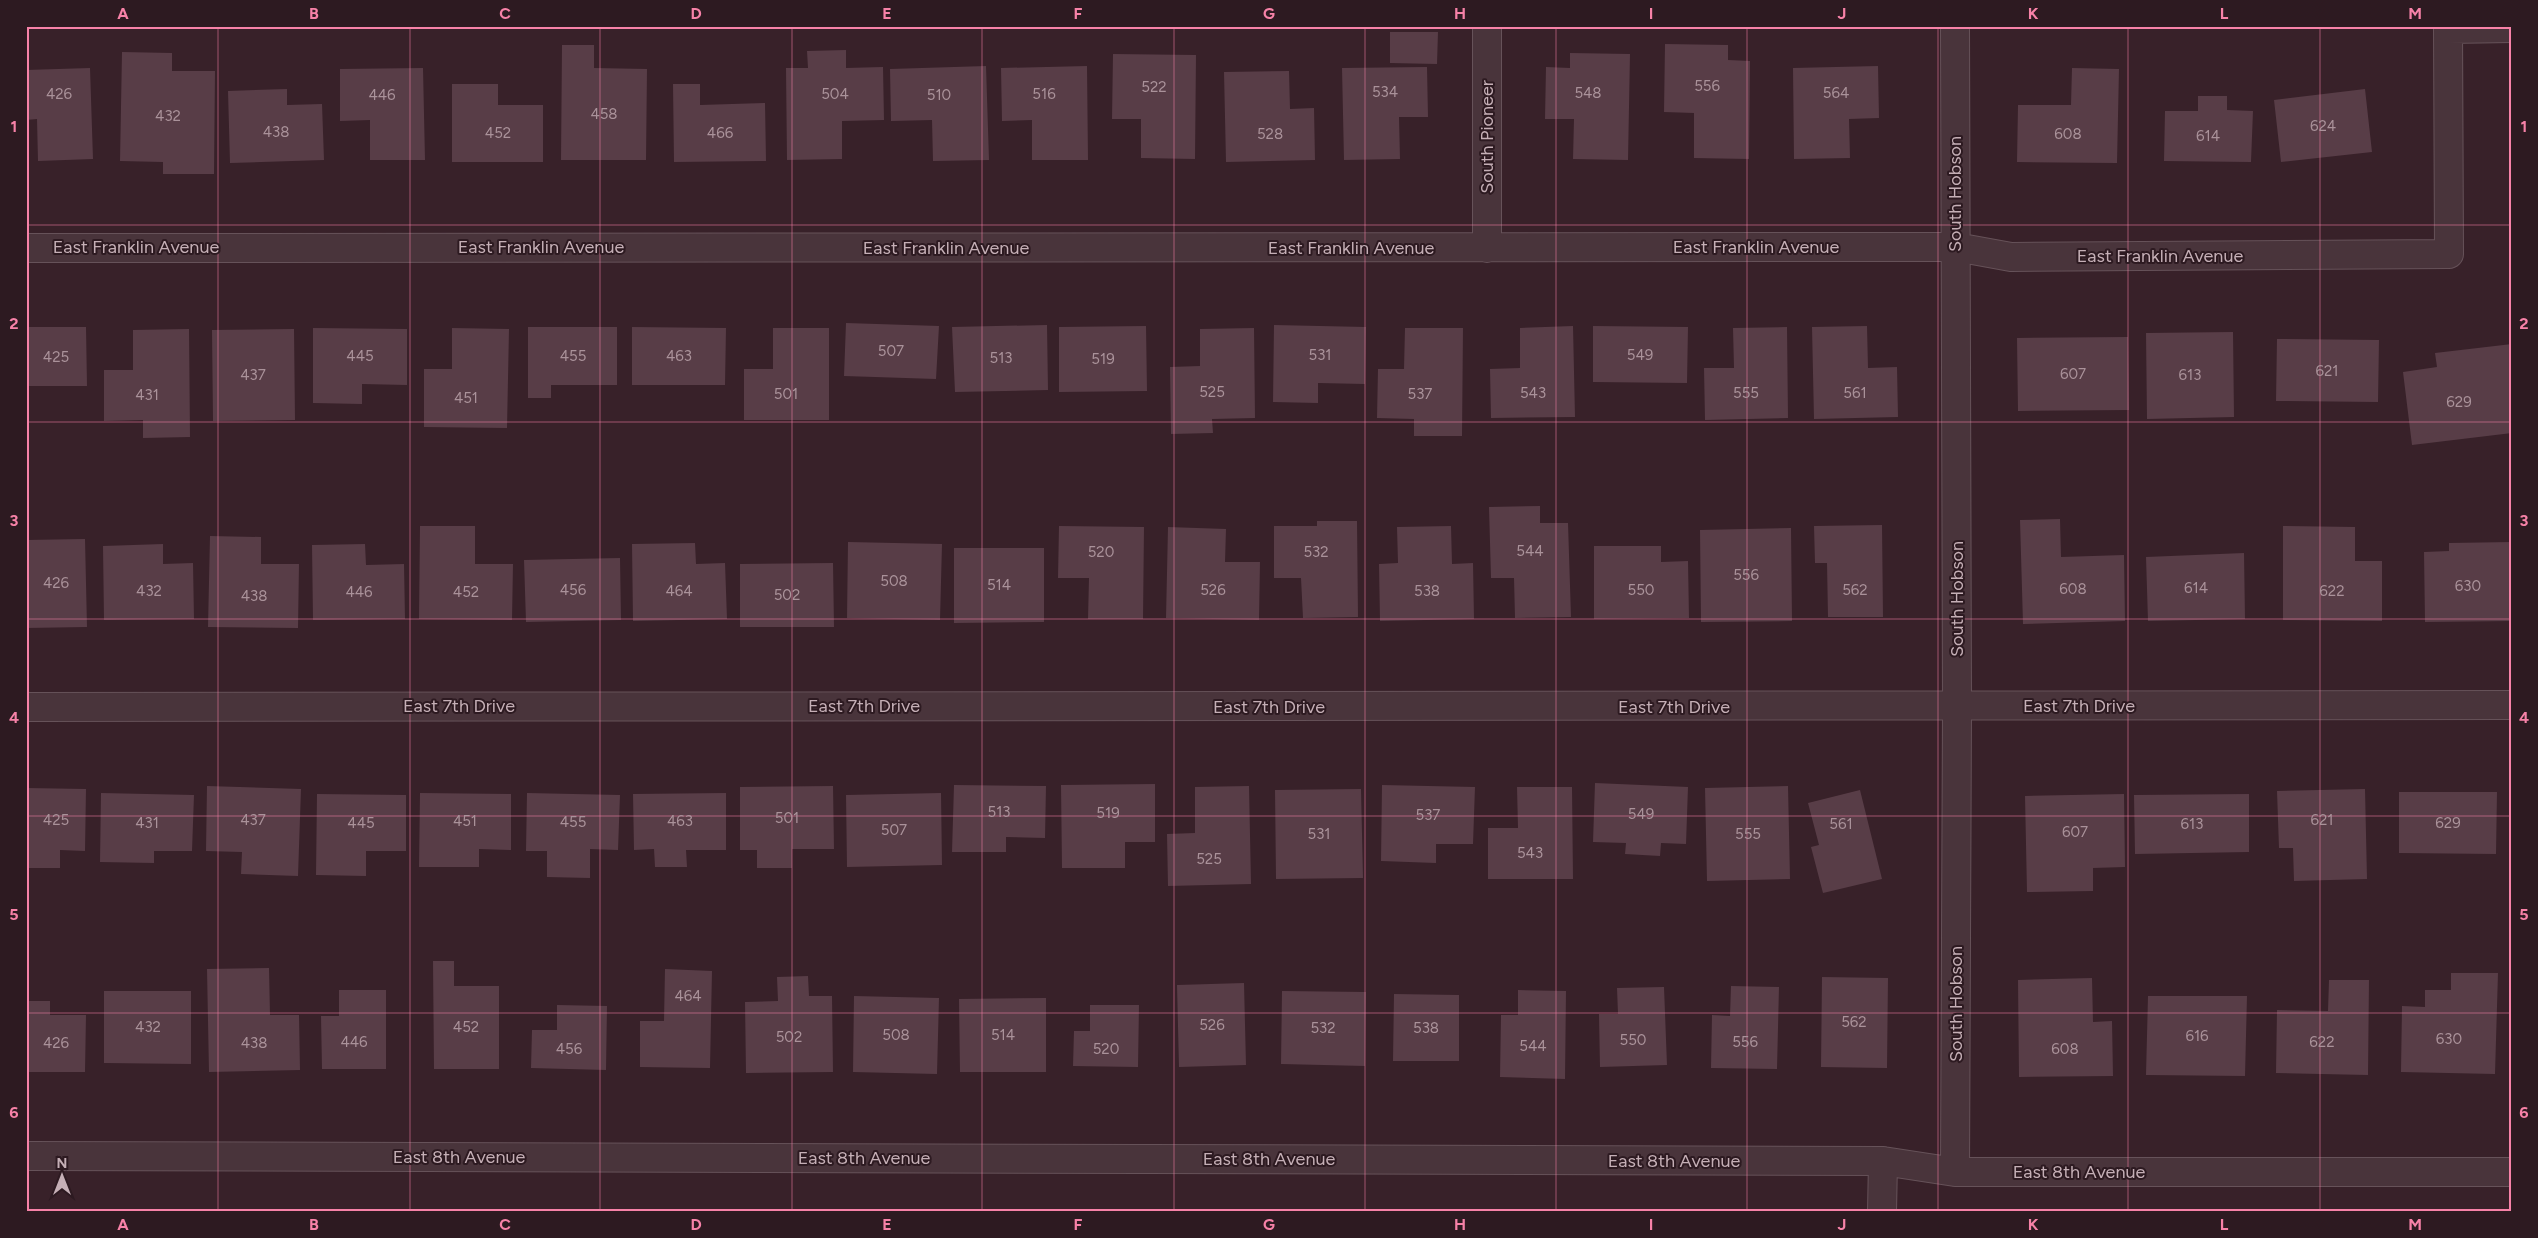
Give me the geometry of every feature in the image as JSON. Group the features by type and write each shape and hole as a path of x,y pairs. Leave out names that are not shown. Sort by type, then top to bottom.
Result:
{"street":[{"name":"South Pioneer","path":"1487,26 1487,248"},
{"name":"South Hobson","path":"1955,26 1957,707 1955,1172"},
{"name":"East Franklin Avenue","path":"26,248 1956,247 2011,257 2449,254 2448,27 2512,28"},
{"name":"East 7th Drive","path":"26,707 1957,707 2512,705"},
{"name":"East 8th Avenue","path":"26,1156 1883,1161 1955,1172 2512,1172"},
{"path":"1882,1212 1883,1161"}],"building":[{"path":"1390,32 1438,32 1437,64 1390,63"},
{"path":"1665,44 1728,45 1728,60 1750,61 1749,159 1694,158 1694,113 1664,112"},
{"path":"562,45 594,45 594,68 647,69 646,160 561,160"},
{"path":"846,50 846,68 883,67 884,120 842,121 842,159 787,160 786,68 808,68 807,51"},
{"path":"122,52 172,53 172,71 215,71 214,174 163,174 163,162 120,161"},
{"path":"1570,53 1630,54 1628,160 1573,159 1574,119 1545,119 1546,67 1570,68"},
{"path":"1113,54 1196,55 1195,159 1141,158 1141,119 1112,119"},
{"path":"986,66 989,160 933,161 932,120 891,121 890,69"},
{"path":"1087,66 1088,160 1032,160 1032,120 1002,121 1001,68"},
{"path":"1878,66 1879,118 1849,119 1850,158 1794,159 1793,68"},
{"path":"1427,67 1428,117 1399,117 1400,159 1344,160 1342,68"},
{"path":"90,68 93,159 38,161 37,119 26,120 26,70"},
{"path":"423,68 425,160 370,160 370,120 340,121 340,69"},
{"path":"2072,68 2119,69 2117,163 2017,162 2018,105 2071,105"},
{"path":"1289,71 1290,109 1314,108 1315,160 1226,162 1224,72"},
{"path":"452,84 498,84 498,105 543,105 543,162 452,162"},
{"path":"673,84 700,84 700,105 765,103 766,161 674,162"},
{"path":"287,89 287,105 322,104 324,160 230,163 228,91"},
{"path":"2365,89 2372,152 2281,162 2274,100"},
{"path":"2198,96 2227,96 2227,110 2253,111 2251,162 2164,161 2165,111 2198,111"},
{"path":"846,323 939,326 936,379 844,376"},
{"path":"1047,325 1048,390 955,392 952,327"},
{"path":"1274,325 1366,327 1365,384 1318,383 1318,403 1273,402"},
{"path":"1146,326 1147,391 1059,392 1059,327"},
{"path":"1573,326 1575,417 1491,418 1490,369 1520,368 1520,328"},
{"path":"1593,326 1688,327 1687,383 1593,382"},
{"path":"1867,326 1868,368 1897,367 1898,417 1814,419 1812,327"},
{"path":"26,327 86,327 87,386 26,386"},
{"path":"528,327 617,327 617,385 551,385 551,398 528,398"},
{"path":"632,327 726,328 725,385 632,385"},
{"path":"1787,327 1788,418 1705,420 1704,368 1734,368 1733,328"},
{"path":"313,328 407,329 407,385 362,384 362,404 313,403"},
{"path":"452,328 509,329 507,428 424,427 424,369 452,369"},
{"path":"773,328 829,328 829,420 744,420 744,369 773,369"},
{"path":"1254,328 1255,418 1212,419 1213,433 1171,434 1170,367 1200,366 1200,329"},
{"path":"1405,328 1463,328 1462,436 1414,436 1414,419 1377,418 1378,369 1404,369"},
{"path":"189,329 190,437 143,438 143,420 104,421 104,370 133,370 133,330"},
{"path":"294,329 295,420 213,421 212,330"},
{"path":"2233,332 2234,417 2147,419 2146,333"},
{"path":"2128,337 2129,410 2018,411 2017,338"},
{"path":"2277,339 2379,340 2378,402 2276,401"},
{"path":"2512,344 2512,433 2412,445 2403,372 2437,367 2435,353"},
{"path":"1540,506 1540,523 1568,523 1571,617 1515,618 1514,578 1491,578 1489,507"},
{"path":"2060,519 2061,557 2124,555 2125,621 2023,624 2020,520"},
{"path":"1317,521 1357,521 1358,617 1303,618 1301,578 1274,578 1274,526 1317,526"},
{"path":"1882,525 1883,617 1828,617 1827,563 1815,563 1814,526"},
{"path":"420,526 475,526 475,564 513,564 512,620 419,619"},
{"path":"1059,526 1144,527 1143,619 1088,619 1089,578 1058,578"},
{"path":"1451,526 1452,564 1473,563 1474,619 1380,621 1379,564 1398,563 1397,527"},
{"path":"2283,526 2355,527 2355,561 2382,561 2382,621 2283,620"},
{"path":"1168,527 1226,529 1225,562 1260,562 1259,620 1166,618"},
{"path":"1791,528 1792,621 1701,622 1700,530"},
{"path":"210,536 261,537 261,564 299,564 298,628 208,627"},
{"path":"85,539 87,627 26,628 26,540"},
{"path":"848,542 942,544 940,620 847,618"},
{"path":"2512,542 2512,621 2425,622 2424,552 2449,551 2449,543"},
{"path":"695,543 696,564 725,563 727,619 633,621 632,544"},
{"path":"163,544 163,564 193,563 194,619 104,620 103,546"},
{"path":"365,544 366,565 404,564 405,619 313,620 312,545"},
{"path":"1594,546 1661,546 1661,562 1688,561 1689,618 1594,619"},
{"path":"954,548 1044,548 1044,622 954,623"},
{"path":"2244,553 2245,619 2148,621 2146,557"},
{"path":"620,558 621,620 526,622 524,560"},
{"path":"833,563 834,627 740,627 740,564"},
{"path":"1595,783 1688,787 1686,844 1661,843 1660,856 1625,854 1626,843 1593,842"},
{"path":"1155,784 1155,842 1125,842 1125,868 1062,868 1061,785"},
{"path":"954,785 1046,786 1045,838 1006,837 1006,852 952,852"},
{"path":"1382,785 1475,787 1473,844 1436,844 1436,863 1381,861"},
{"path":"207,786 301,789 298,876 241,874 242,852 206,851"},
{"path":"833,786 834,849 792,849 792,868 757,868 757,850 740,850 740,787"},
{"path":"1249,786 1251,884 1168,886 1167,834 1195,833 1195,787"},
{"path":"1788,786 1790,879 1707,881 1705,788"},
{"path":"1517,787 1572,787 1573,879 1488,879 1488,828 1518,828"},
{"path":"26,788 86,789 85,851 60,850 60,868 26,868"},
{"path":"1361,789 1363,878 1276,879 1275,790"},
{"path":"2365,789 2367,879 2294,881 2293,848 2279,848 2277,791"},
{"path":"1860,790 1882,879 1823,893 1811,847 1819,845 1808,803"},
{"path":"2399,792 2497,792 2496,854 2399,853"},
{"path":"101,793 194,795 192,851 154,851 154,863 100,862"},
{"path":"420,793 511,794 511,850 479,849 479,867 419,867"},
{"path":"527,793 620,795 618,850 590,849 590,878 547,877 547,851 526,851"},
{"path":"726,793 726,850 686,850 687,867 655,867 654,849 634,850 633,794"},
{"path":"941,793 942,865 847,867 846,795"},
{"path":"317,794 406,795 406,851 366,851 366,876 316,875"},
{"path":"2124,794 2125,867 2093,868 2093,891 2027,892 2025,796"},
{"path":"2249,794 2249,852 2135,854 2134,795"},
{"path":"433,961 454,961 454,986 499,986 499,1069 434,1069"},
{"path":"269,968 270,1015 299,1015 300,1070 209,1072 207,969"},
{"path":"665,969 712,971 710,1068 640,1067 640,1021 664,1021"},
{"path":"2451,973 2498,973 2495,1074 2401,1072 2402,1006 2425,1007 2425,990 2451,990"},
{"path":"808,976 809,996 832,996 833,1072 746,1073 745,1002 778,1001 777,977"},
{"path":"1822,977 1888,978 1887,1068 1821,1067"},
{"path":"2092,978 2093,1022 2112,1021 2113,1076 2019,1077 2018,980"},
{"path":"2329,980 2369,980 2368,1075 2276,1073 2277,1010 2328,1011"},
{"path":"1244,983 1246,1065 1179,1067 1177,985"},
{"path":"1731,986 1779,987 1777,1069 1711,1068 1712,1015 1730,1016"},
{"path":"1664,987 1667,1065 1600,1067 1599,1014 1618,1014 1617,988"},
{"path":"339,990 386,990 386,1069 322,1069 321,1016 339,1016"},
{"path":"1518,990 1566,991 1565,1079 1500,1077 1501,1015 1518,1015"},
{"path":"104,991 191,991 191,1064 104,1063"},
{"path":"1282,991 1366,992 1365,1066 1281,1064"},
{"path":"1394,994 1459,995 1459,1061 1393,1061"},
{"path":"854,996 939,998 937,1074 853,1072"},
{"path":"2148,996 2247,996 2245,1076 2146,1075"},
{"path":"1046,998 1046,1072 960,1072 959,999"},
{"path":"26,1001 50,1001 50,1015 86,1015 85,1072 26,1072"},
{"path":"557,1005 607,1006 606,1070 531,1068 532,1030 557,1030"},
{"path":"1090,1005 1139,1005 1138,1067 1073,1066 1074,1031 1090,1031"}]}
